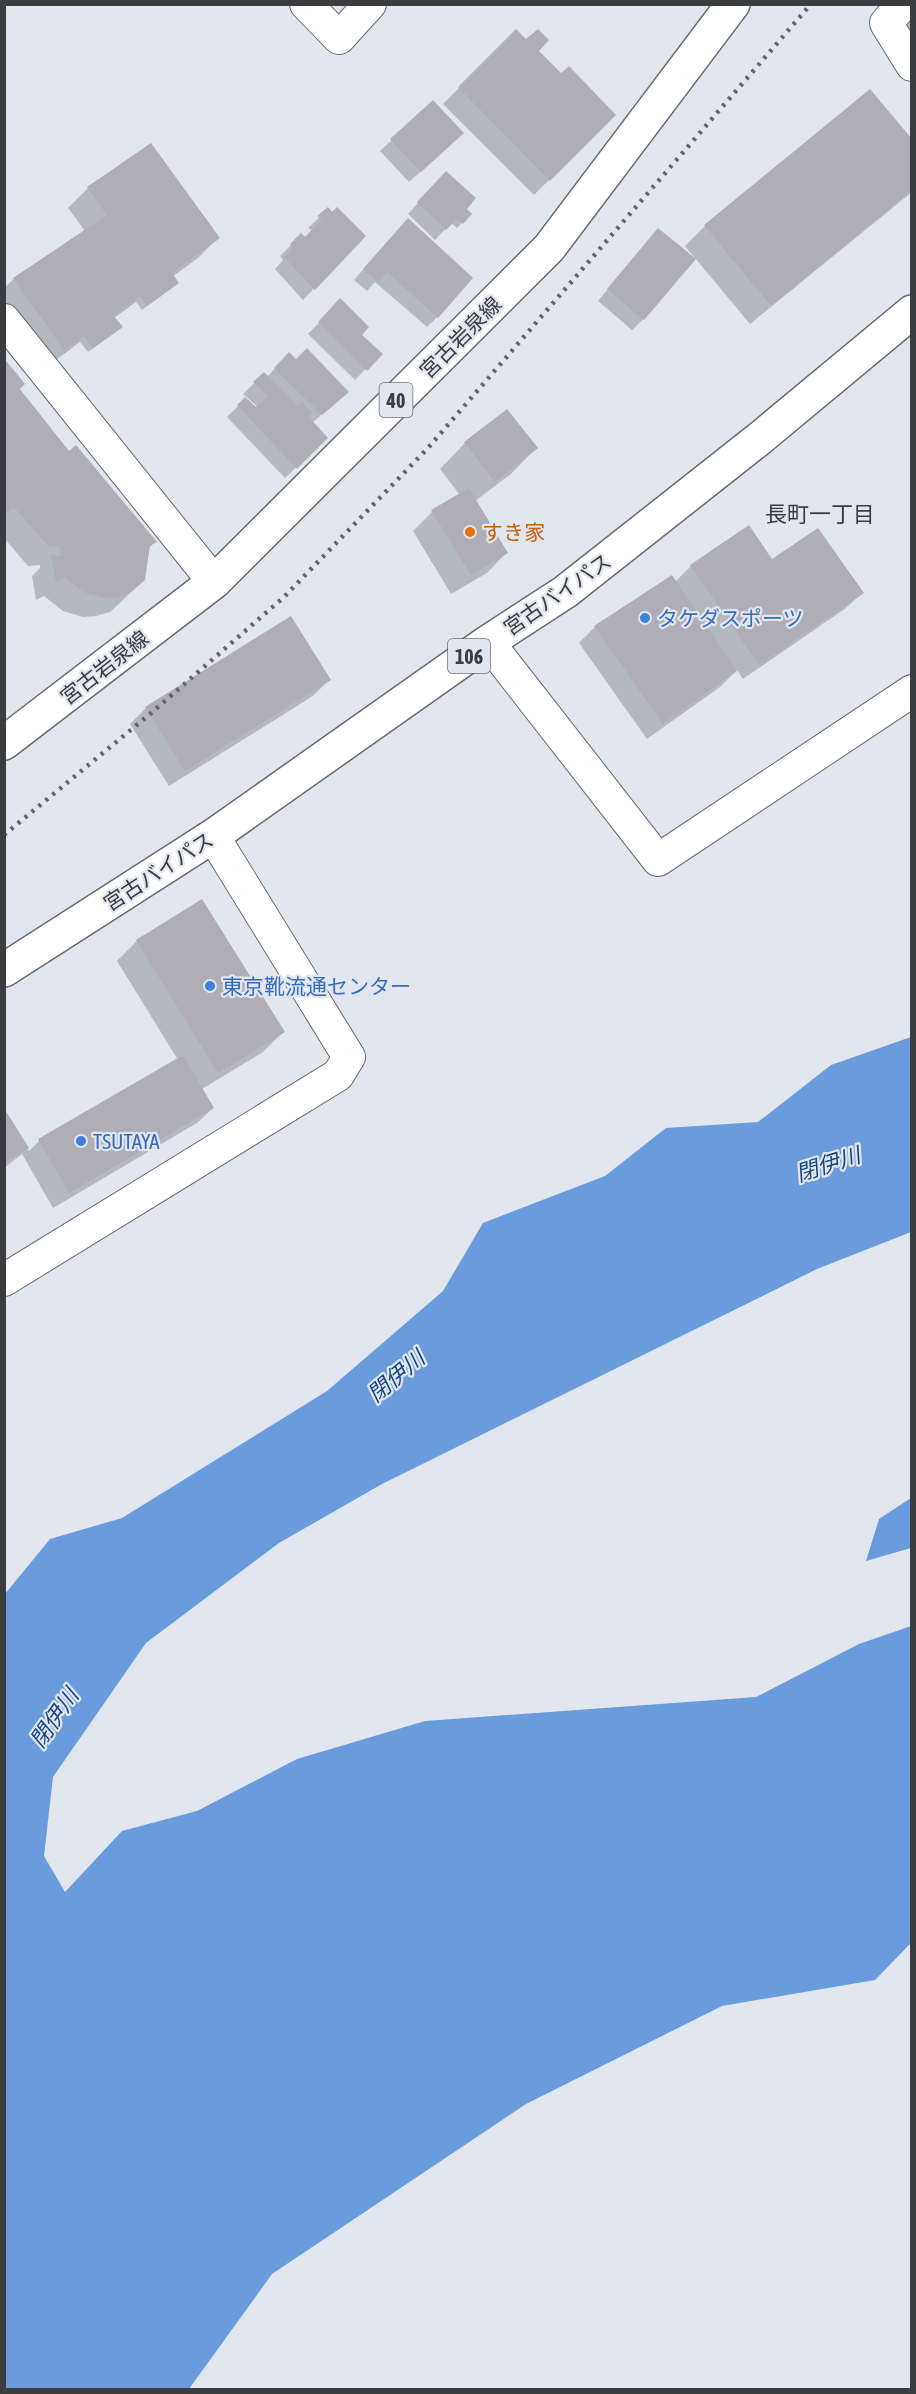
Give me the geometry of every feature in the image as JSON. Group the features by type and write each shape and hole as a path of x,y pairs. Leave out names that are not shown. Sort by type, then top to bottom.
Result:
{"main road":[{"name":"宮古岩泉線","path":"4,743 214,582 549,248 733,4"},
{"name":"宮古バイパス","path":"4,970 213,836 488,642 565,592 759,439 912,312"}],"street":[{"path":"306,4 339,38 370,4"},
{"path":"903,4 886,23 912,65"},
{"path":"4,320 214,582"},
{"path":"488,642 658,860 912,691"},
{"path":"4,1280 338,1075 349,1057 213,836"}],"water":[{"name":"閉伊川","path":"911,1037 911,1232 817,1269 382,1484 279,1543 146,1643 53,1777 44,1856 65,1892 122,1831 197,1811 297,1759 425,1721 756,1697 859,1644 911,1626 911,1943 875,1980 722,2006 526,2104 272,2274 189,2389 5,2389 5,1594 50,1539 122,1518 327,1391 443,1291 483,1223 605,1176 666,1128 758,1122 831,1065"},
{"path":"911,1498 911,1548 866,1561 879,1519"}],"building":[{"path":"516,29 526,39 538,29 549,40 539,51 561,73 569,66 616,115 550,181 458,87"},
{"path":"870,89 912,139 912,190 771,306 704,225"},
{"path":"433,100 464,133 421,172 390,139"},
{"path":"151,143 220,238 172,273 179,283 147,306 140,296 113,315 123,327 93,348 84,336 64,350 13,278 107,215 87,187"},
{"path":"446,171 476,198 467,209 472,214 463,224 457,219 446,230 417,202"},
{"path":"328,207 332,212 337,207 366,236 315,290 284,257 293,248 290,244 301,233 305,237 322,219 317,216"},
{"path":"408,218 473,278 438,318 387,272 378,282 363,269"},
{"path":"658,228 696,259 644,320 607,289"},
{"path":"340,298 369,327 362,335 383,354 367,371 318,322"},
{"path":"307,348 349,392 322,415 274,368 289,352 296,359"},
{"path":"7,362 25,384 20,389 69,451 76,445 157,542 150,545 145,580 131,592 117,597 104,598 83,592 65,577 56,582 51,555 61,556 59,546 49,547 14,507 4,514 4,363"},
{"path":"264,372 298,406 302,403 312,413 308,416 328,438 297,469 237,405 245,397 256,407 268,396 253,382"},
{"path":"507,409 538,448 495,482 464,442"},
{"name":"すき家","path":"469,488 508,553 471,575 431,510"},
{"path":"749,525 772,559 818,528 864,593 759,665 690,565"},
{"path":"672,575 737,671 663,724 594,626"},
{"path":"291,616 331,680 185,771 145,707"},
{"name":"東京靴流通センター","path":"202,899 285,1032 218,1073 136,940"},
{"path":"183,1055 214,1108 69,1193 38,1139"},
{"path":"4,1108 29,1148 4,1163"}],"railway":[{"path":"4,835 150,714 284,597 428,448 811,4"}],"place":[{"name":"すき家","path":"470,532"},
{"name":"タケダスポーツ","path":"645,618"},
{"name":"東京靴流通センター","path":"210,986"},
{"name":"TSUTAYA","path":"81,1141"}],"district":[{"name":"長町一丁目","path":"820,514"}]}
